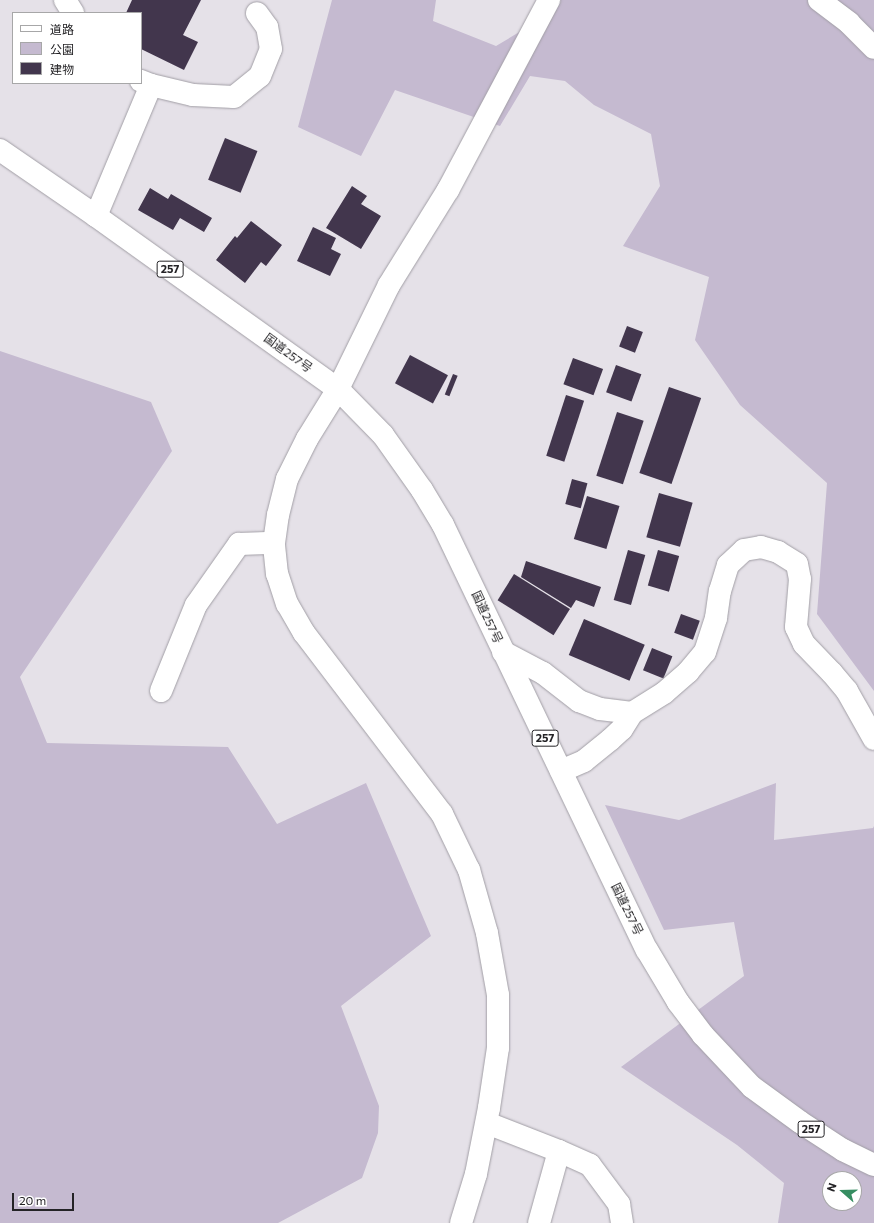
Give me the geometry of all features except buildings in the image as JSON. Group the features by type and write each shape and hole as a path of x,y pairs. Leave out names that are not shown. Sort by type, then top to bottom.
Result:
{"main road":[{"path":"65,0 73,12"},
{"path":"461,1223 476,1174 487,1123 498,1048 498,995 487,933 469,870 442,814 304,633 287,604 277,574 274,543 278,514 287,479 307,439 338,389 389,285 448,190 549,0"},
{"path":"819,0 849,22 874,48"},
{"path":"96,216 146,83 193,95 234,97 260,76 271,49 267,27 257,13"},
{"name":"国道257号","path":"0,150 96,216 338,389 383,435 422,490 443,525 647,950 678,1002 703,1035 752,1087 837,1146 874,1165"},
{"path":"161,691 196,605 238,544 274,543"},
{"path":"561,771 584,761 622,729 632,713 664,693 688,672 705,652 716,618 720,591 728,565 744,550 761,547 778,552 797,564 800,579 796,627 804,644 832,673 846,691 874,739"},
{"path":"503,652 543,673 579,701 600,709 632,713"},
{"path":"487,1123 559,1151 590,1165 619,1204 622,1223"},
{"path":"538,1223 559,1151"}],"green space":[{"path":"332,0 436,0 433,21 496,46 553,12 560,0 874,0 874,691 817,614 827,483 740,405 695,340 709,277 623,246 660,186 651,134 594,105 565,81 530,76 500,126 395,90 361,156 298,127"},
{"path":"0,351 151,402 172,451 20,677 47,743 228,747 277,824 366,783 431,936 341,1006 379,1106 378,1133 362,1178 278,1223 0,1223"},
{"path":"776,783 774,840 873,828 874,826 874,1223 778,1223 784,1183 737,1145 621,1067 744,976 734,922 664,930 605,805 679,820"}]}
